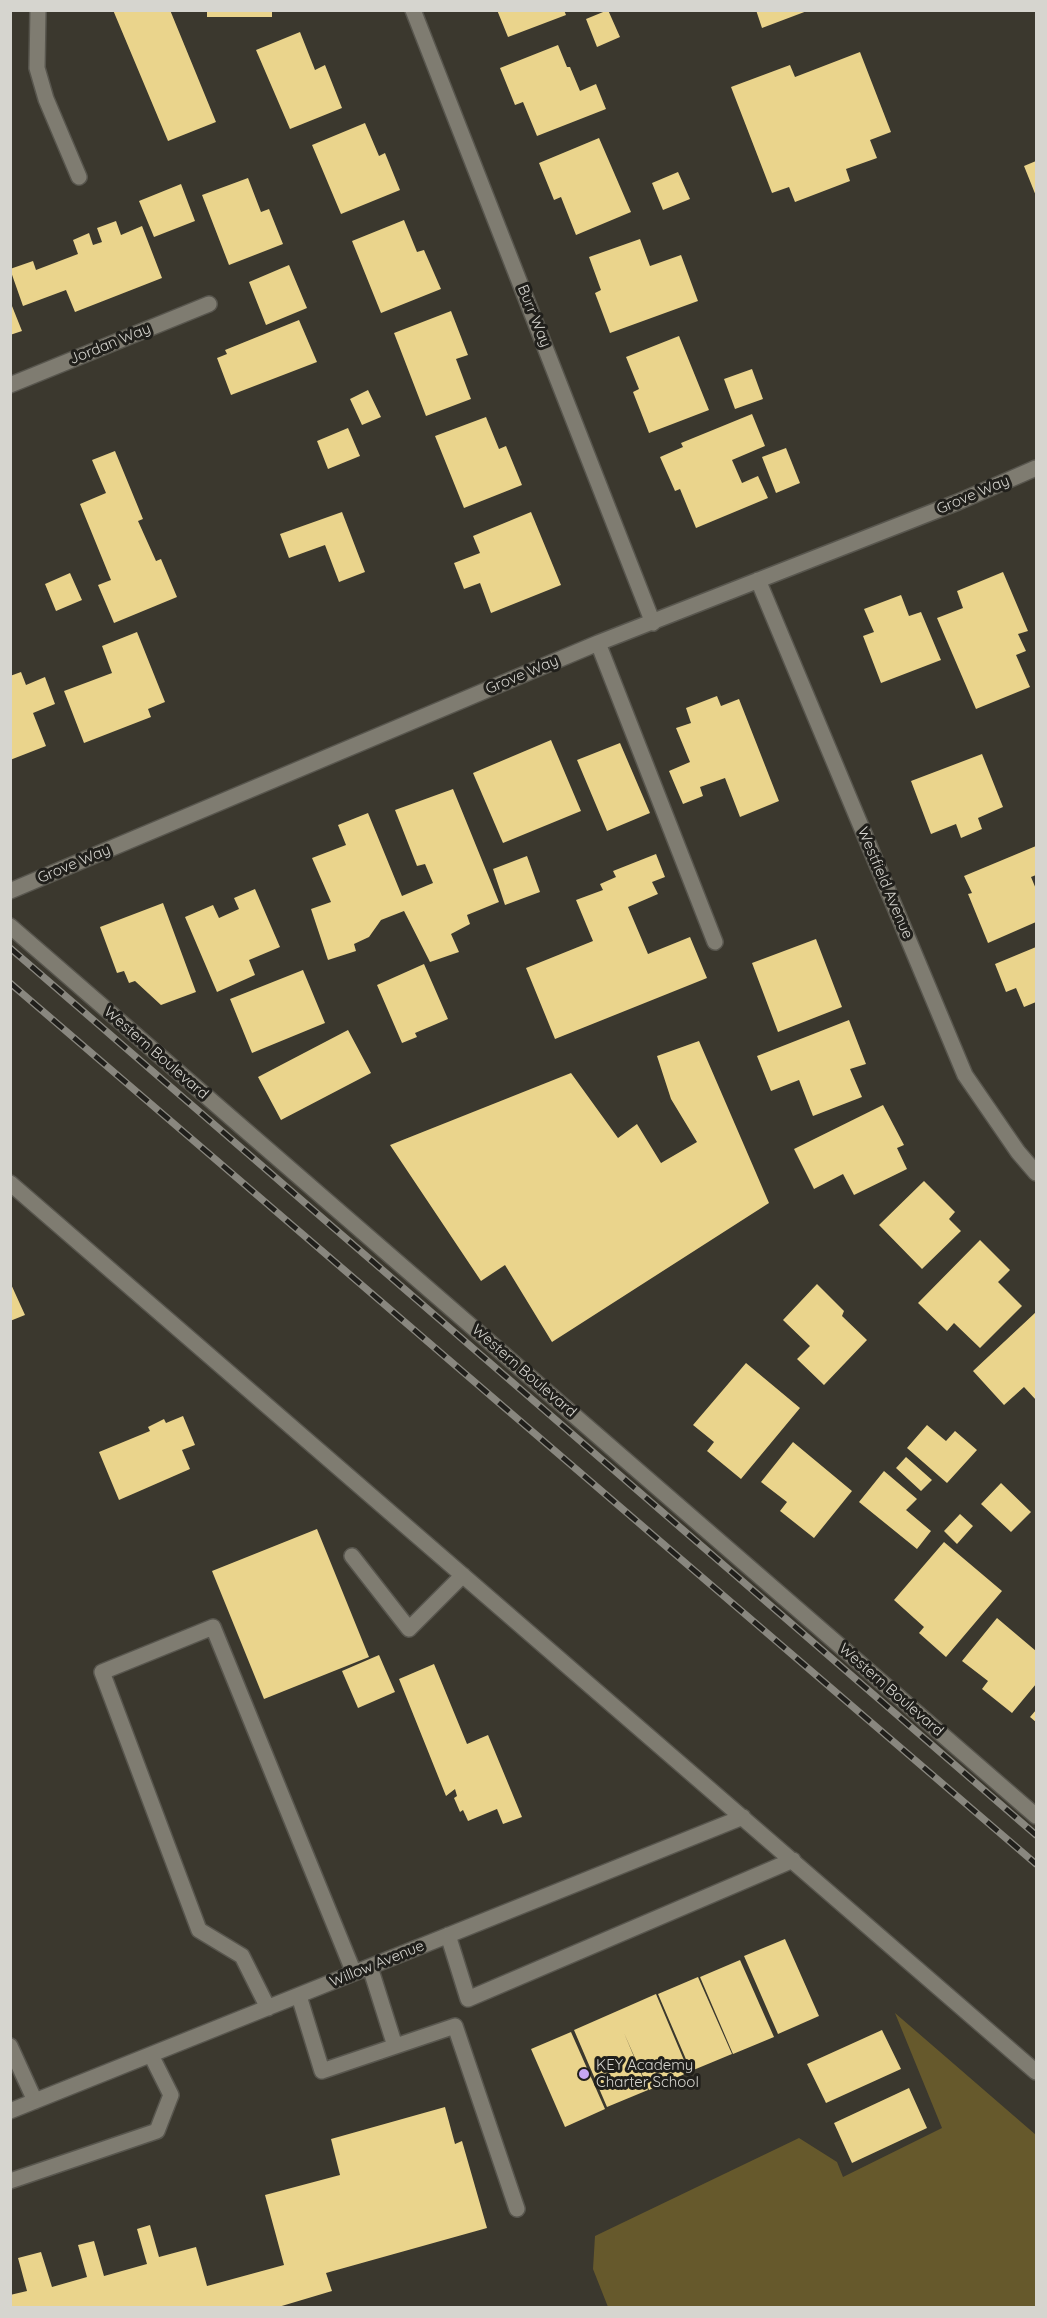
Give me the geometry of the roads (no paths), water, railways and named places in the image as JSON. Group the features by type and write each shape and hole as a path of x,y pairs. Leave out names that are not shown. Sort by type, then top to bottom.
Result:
{"street":[{"path":"38,10 37,68 46,99 79,177"},
{"name":"Burr Way","path":"413,10 653,623"},
{"name":"Jordan Way","path":"10,385 208,304"},
{"name":"Grove Way","path":"10,891 598,643 958,502 1036,468"},
{"name":"Westfield Avenue","path":"758,579 965,1075 1018,1152 1036,1173"},
{"path":"598,643 715,942"},
{"name":"Western Boulevard","path":"10,926 1036,1816"},
{"path":"10,1183 1036,2072"},
{"path":"352,1556 409,1629 463,1575"},
{"path":"268,2008 242,1956 199,1930 102,1672 213,1627 354,1973"},
{"name":"Willow Avenue","path":"10,2111 743,1817"},
{"path":"448,1935 468,2000 793,1860"},
{"path":"370,1967 395,2046"},
{"path":"299,1996 322,2071 455,2026 517,2208"},
{"path":"10,2046 35,2101"},
{"path":"10,2181 157,2131 171,2095 151,2055"}],"railway":[{"path":"10,948 1036,1835"},
{"path":"10,983 1036,1864"}],"place":[{"name":"KEY Academy Charter School","path":"584,2074"}]}
